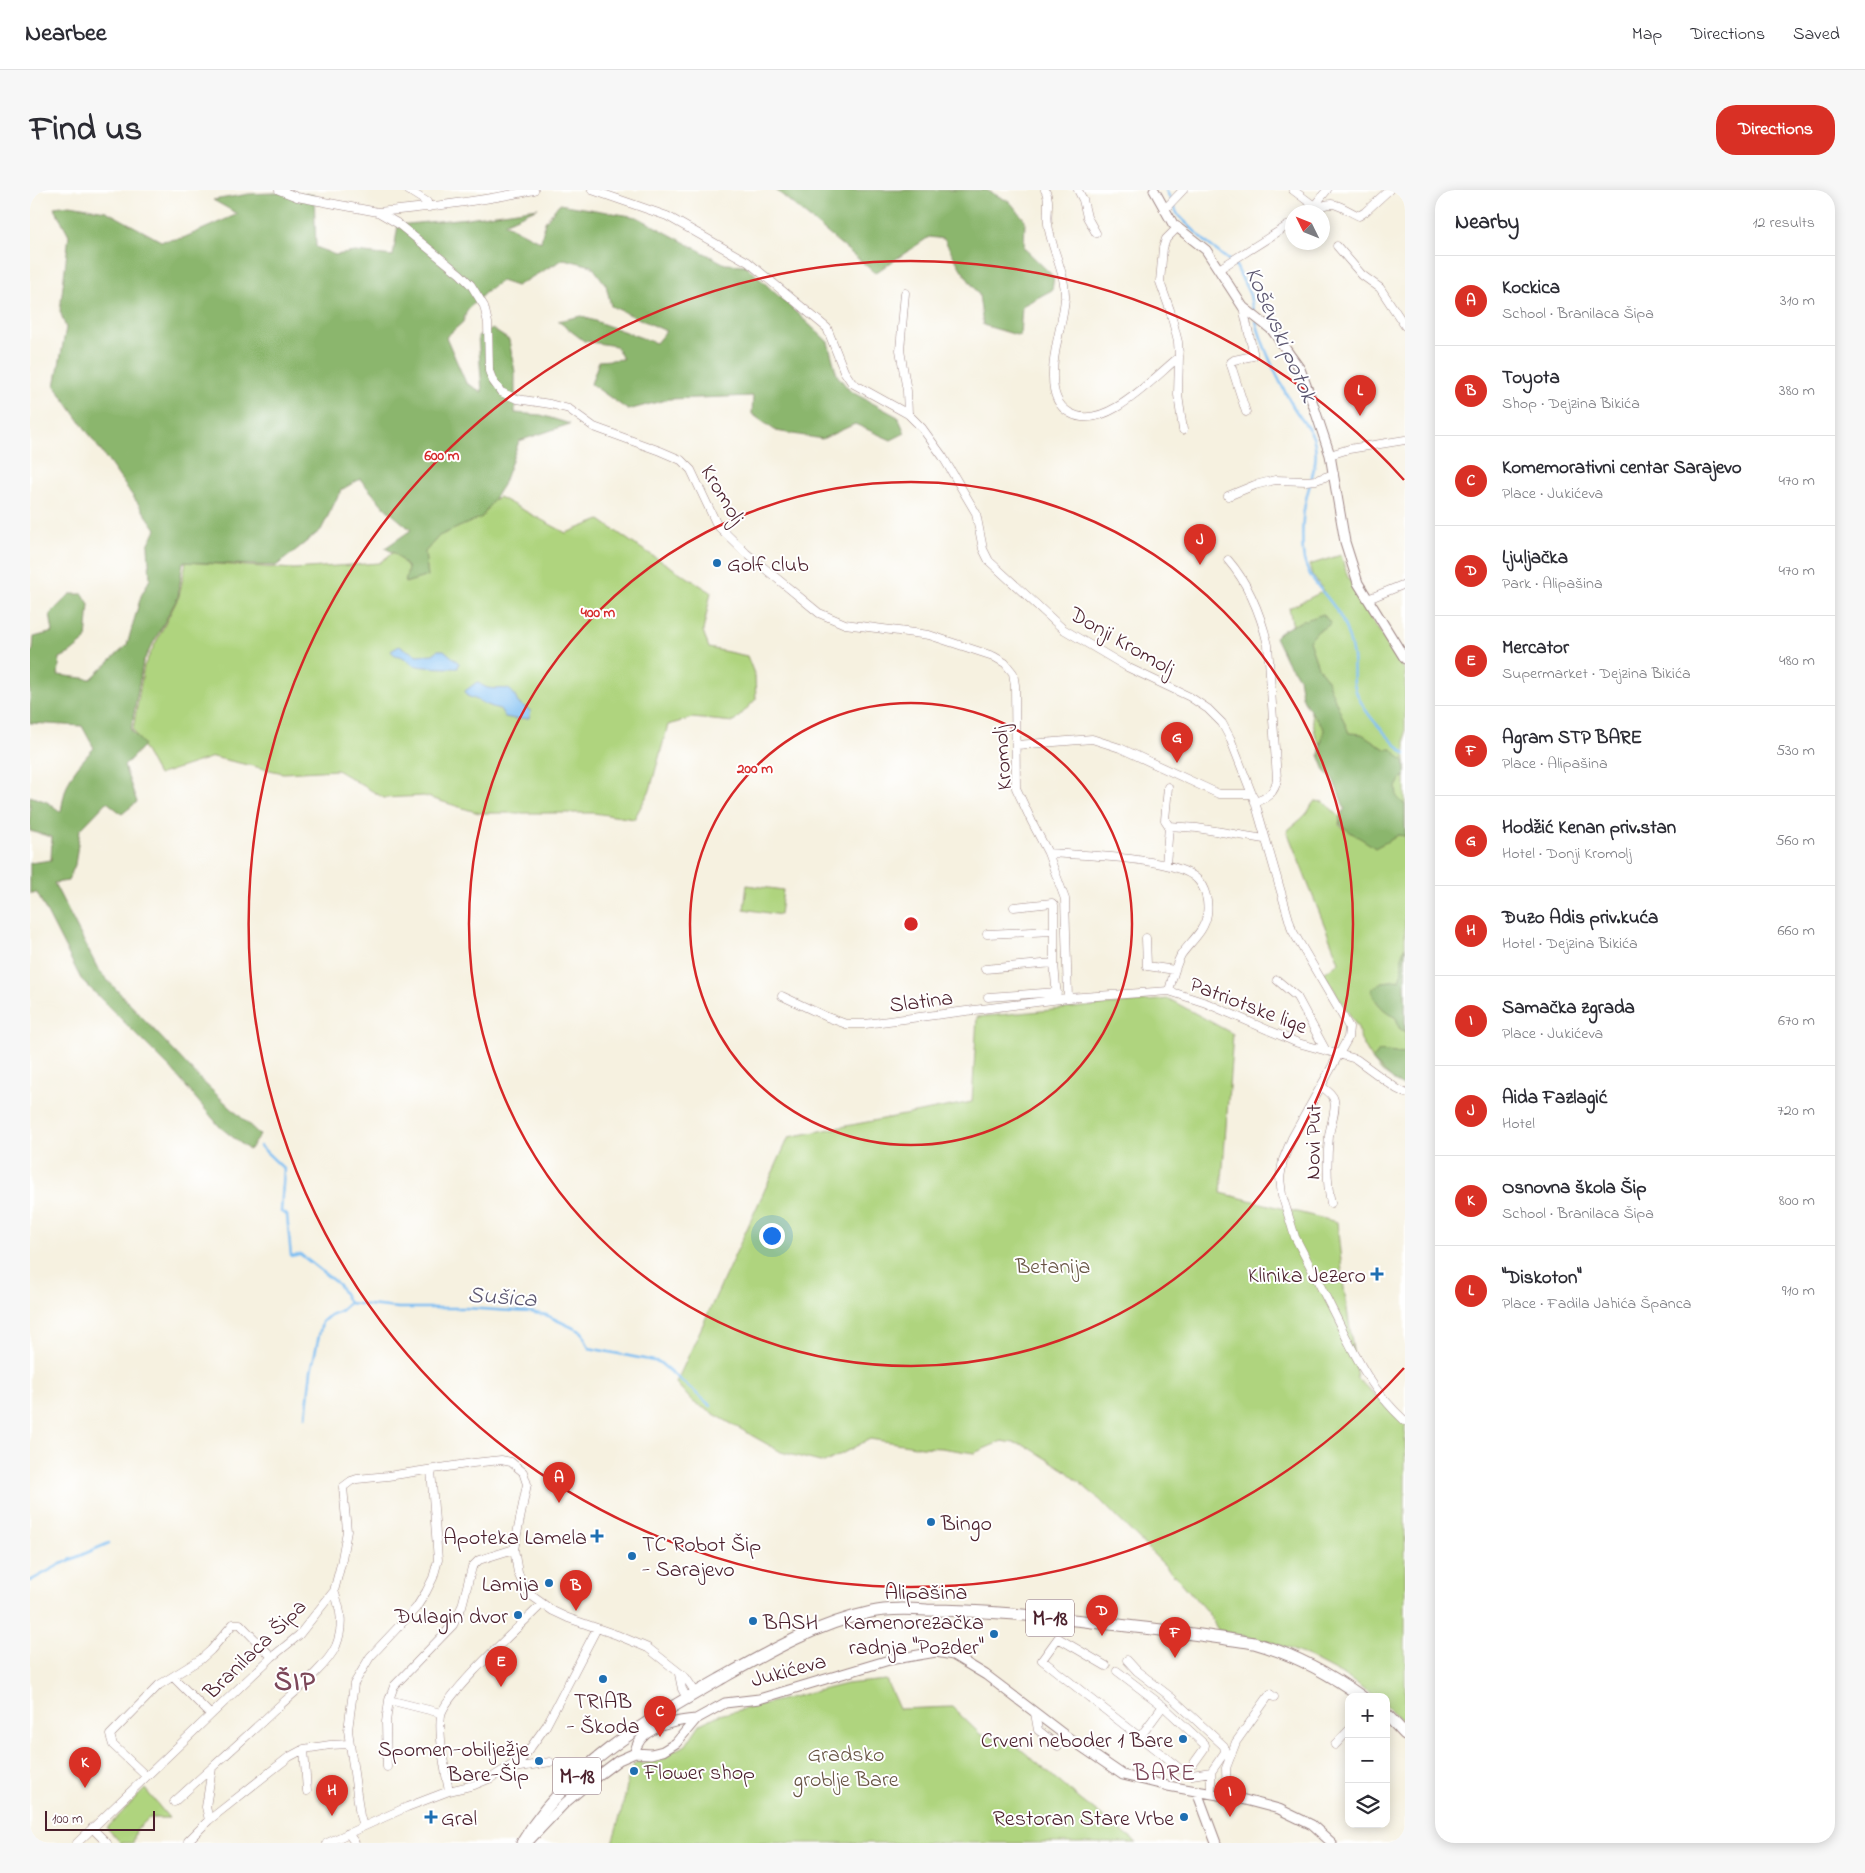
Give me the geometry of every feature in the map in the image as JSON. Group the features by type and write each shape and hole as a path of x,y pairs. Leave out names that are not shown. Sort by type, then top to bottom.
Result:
{"main road":[{"name":"Alipašina","path":"522,1843 532,1825 551,1801 574,1778 640,1726 803,1635 838,1621 879,1611 952,1609 1043,1617 1170,1631 1254,1644 1313,1665 1356,1693"},
{"path":"1390,1718 1405,1734"}],"street":[{"name":"Kromolj","path":"280,190 296,197 378,212 396,223 471,285 484,306 488,323 489,371 501,392 517,399 550,404 569,410 594,428 660,450 681,460 691,470 717,525 746,553 819,613 845,624 929,635 987,654 1005,663 1013,672 1016,788 1048,853 1065,900 1068,998"},
{"path":"408,190 427,202 429,207"},
{"path":"378,212 503,197 534,190"},
{"name":"Donji Kromolj","path":"592,190 667,216 748,262 826,328 844,370 852,383 908,414 922,428 943,457 976,514 983,549 989,561 1063,629 1127,666 1190,697 1208,709 1222,723 1230,738 1254,802 1292,930 1348,1027 1348,1038 1292,1138 1283,1160 1280,1178 1282,1195 1295,1237 1359,1364 1390,1407 1405,1421"},
{"path":"1045,190 1048,195 1048,222 1052,244 1064,281 1065,297 1053,376 1054,392 1061,405 1067,412 1077,417 1089,418 1102,415 1134,395 1179,357"},
{"path":"1078,190 1083,200 1087,217 1096,233"},
{"path":"1154,190 1166,208 1172,233 1160,264 1160,282 1170,310 1178,342 1178,395 1183,430"},
{"path":"1292,190 1309,205"},
{"path":"1317,205 1327,190"},
{"path":"1330,206 1340,204 1359,216 1390,190"},
{"path":"1166,208 1180,193"},
{"path":"1223,267 1285,227"},
{"path":"1172,233 1206,250 1223,267 1245,308 1253,352 1252,356 1234,360 1230,365 1246,412"},
{"path":"1337,246 1362,275 1380,288 1405,326"},
{"path":"905,293 900,350 907,391 908,414"},
{"path":"1245,308 1272,330 1302,375 1330,455 1344,542 1358,583 1405,659"},
{"path":"1330,455 1349,449 1405,440"},
{"path":"1228,496 1255,485 1275,480 1316,480 1334,474"},
{"path":"1228,560 1245,584 1268,645 1277,779 1272,793 1254,802"},
{"path":"1368,599 1405,584"},
{"path":"1016,745 1092,739 1120,748 1219,794 1251,794"},
{"path":"1166,865 1169,826 1165,820 1168,787"},
{"path":"1169,826 1197,828 1264,839"},
{"path":"1048,853 1115,857 1166,865 1180,868 1197,879 1206,897 1208,905 1207,915 1203,927 1180,956 1169,991"},
{"path":"988,997 1057,996 1054,963 1054,905 1052,903 1014,907"},
{"path":"988,934 1054,931"},
{"path":"1146,938 1147,966 1175,970"},
{"path":"985,969 1054,963"},
{"path":"1277,980 1297,997 1326,1051"},
{"name":"Patriotske lige","path":"1068,998 1169,991 1206,1003 1298,1043 1350,1056 1405,1093"},
{"name":"Slatina","path":"782,996 846,1024 865,1024 1057,996 1068,998"},
{"name":"Novi Put","path":"1321,1086 1331,1094 1334,1102 1328,1164 1328,1190 1331,1203"},
{"name":"Branilaca Šipa","path":"77,1843 210,1714 272,1656 299,1635 334,1591 342,1564 347,1531 343,1487 357,1479 501,1460 518,1466 523,1472 527,1484 514,1549 518,1573 524,1586 542,1604 568,1618 648,1648 686,1678 692,1696"},
{"path":"363,1826 348,1730 354,1684 370,1657 416,1608 426,1592 438,1560 431,1470"},
{"path":"387,1767 386,1722 389,1700 394,1686 452,1624 462,1606 472,1567 479,1560 514,1549"},
{"path":"174,1802 295,1692 324,1663 335,1648 342,1628 340,1607 334,1591"},
{"path":"449,1791 440,1729 441,1713 451,1696 472,1673 542,1604"},
{"path":"146,1776 113,1745 110,1735 159,1685 202,1659 218,1643 232,1624 240,1624 272,1656"},
{"path":"327,1843 363,1826 449,1791 474,1786 507,1770 523,1758 546,1726 597,1628"},
{"path":"1106,1666 1058,1638 1042,1660 1184,1772 1192,1775 1211,1772"},
{"name":"Jukićeva","path":"635,1754 640,1740 654,1730 673,1722 696,1719 730,1702 759,1699 889,1660 936,1652 953,1655 986,1675 1123,1775 1198,1792 1227,1796 1287,1812 1312,1826 1332,1843"},
{"path":"1127,1660 1137,1671 1206,1728 1224,1746 1225,1752 1211,1772 1211,1794"},
{"path":"1117,1671 1163,1706 1205,1745 1194,1763"},
{"path":"173,1677 210,1714"},
{"path":"1227,1796 1226,1768 1236,1742 1270,1694 1274,1697"},
{"path":"389,1700 441,1713"},
{"path":"1140,1737 1163,1706"},
{"path":"1036,1713 1038,1730 1058,1746"},
{"name":"Jukićeva","path":"527,1843 565,1803 591,1780 619,1760 635,1754 651,1754 668,1748 676,1743 696,1719"},
{"path":"1335,1746 1345,1735"},
{"path":"188,1841 209,1820 289,1757 304,1749 349,1744"},
{"path":"304,1749 307,1791"},
{"path":"507,1770 550,1762"},
{"path":"209,1820 206,1807 212,1768"},
{"path":"1198,1792 1216,1843"},
{"path":"92,1828 107,1843"},
{"path":"348,1833 355,1843"}],"green space":[{"path":"776,190 986,190 1010,202 1025,220 1024,248 1054,277 1052,290 1022,306 1020,336 983,325 979,295 944,239 929,237 875,273"},
{"path":"294,192 314,195 316,247 335,255 355,252 393,256 398,225 538,208 504,223 541,242 545,222 559,204 637,217 725,264 745,265 828,342 837,375 850,391 898,417 905,433 891,440 855,424 822,439 776,431 752,414 753,396 669,399 628,410 591,384 599,361 623,359 616,346 584,341 558,321 581,316 656,343 666,331 611,306 606,285 592,266 564,259 516,286 501,281 488,290 467,310 463,322 446,337 466,383 482,392 478,336 492,329 509,340 515,372 515,413 541,415 570,424 519,441 503,485 482,517 439,536 425,552 428,576 405,583 408,568 396,554 385,548 411,530 385,508 360,479 341,490 321,530 276,566 183,562 178,597 143,662 131,730 144,745 124,766 137,802 122,814 107,802 80,830 75,865 68,881 54,883 99,971 201,1080 260,1135 249,1150 220,1127 172,1070 81,979 37,893 30,893 30,863 51,860 52,837 30,831 30,796 47,802 61,812 65,791 71,777 80,763 94,748 82,726 30,723 30,653 33,650 34,637 53,632 50,614 70,594 83,594 89,604 86,640 70,653 60,658 58,675 91,679 127,645 141,596 150,579 148,545 156,529 55,386 66,328 60,311 69,235 54,207 70,205 106,211 161,241 183,238 238,214 213,200 249,194"},
{"path":"499,497 566,533 600,520 634,544 711,592 703,631 709,648 747,656 755,676 756,699 734,722 692,718 668,725 650,790 634,819 594,813 479,813 424,796 384,798 337,770 283,773 213,757 158,775 133,729 144,666 179,596 186,562 294,569 379,563 402,546"},
{"path":"1341,555 1347,575 1358,598 1405,671 1405,1087 1382,1072 1372,1060 1361,1040 1358,1028 1324,973 1339,962 1287,831 1304,816 1315,801 1324,802 1340,817 1339,825 1344,829 1366,820 1316,737 1289,608 1324,591 1312,575 1309,565"},
{"path":"1323,614 1331,624 1318,631 1309,641 1318,667 1326,678 1349,733 1362,734 1385,749 1392,749 1405,762 1405,777 1401,778 1396,787 1397,797 1405,805 1405,836 1398,835 1375,848 1340,824 1340,817 1345,809 1333,779 1326,773 1319,755 1324,729 1306,705 1302,696 1299,677 1287,662 1275,637 1291,626"},
{"path":"747,885 783,890 780,915 744,909"},
{"path":"1404,948 1405,1032 1399,1028 1396,1018 1378,1003 1371,990 1382,982 1399,980 1402,971"},
{"name":"Betanija","path":"1169,999 1233,1034 1221,1193 1337,1222 1343,1281 1357,1378 1405,1424 1405,1723 1390,1710 1390,1693 1370,1693 1348,1678 1303,1654 1271,1642 1218,1630 1208,1613 1181,1582 1100,1500 1065,1470 1025,1445 1002,1441 974,1453 870,1439 824,1463 781,1452 693,1402 676,1383 789,1137 972,1102 977,1017"},
{"path":"1379,1051 1405,1054 1405,1087 1394,1081 1372,1060"},
{"name":"Gradsko groblje Bare","path":"886,1680 899,1709 952,1707 981,1735 1011,1741 1082,1801 1137,1843 612,1843 630,1773 639,1760 642,1765 686,1745 700,1724 719,1715 846,1684"},
{"path":"145,1789 169,1818 149,1818 136,1830 133,1843 121,1843 107,1828"}],"water":[{"path":"399,646 417,655 433,654 438,650 444,650 459,663 458,668 418,666 391,651"},
{"path":"477,682 488,688 506,689 512,692 518,703 531,711 529,718 515,719 505,717 500,709 467,696 465,691"}],"waterway":[{"name":"Koševski potok","path":"1166,190 1178,215 1208,244 1236,266 1250,295 1253,311"},
{"name":"Koševski potok","path":"1256,321 1267,354 1294,408 1311,433 1315,445 1314,470 1303,516 1302,541 1305,563 1308,571 1336,610 1345,627 1353,657 1354,684 1362,704 1375,722 1405,754"},
{"name":"Sušica","path":"260,1146 284,1169 281,1212 287,1215 291,1256 300,1254 339,1285 349,1303 398,1308 465,1308 530,1312 546,1315 582,1332 589,1348 659,1362 711,1406"},
{"name":"Sušica","path":"306,1417 311,1371 322,1322 349,1303"},
{"name":"Sušica","path":"30,1581 61,1564 109,1543"}],"place":[{"name":"\"Diskoton\"","path":"1360,416"},
{"name":"Golf club","path":"717,563"},
{"name":"Aida Fazlagić","path":"1200,565"},
{"name":"Hodžić Kenan priv.stan","path":"1177,763"},
{"name":"Klinika Jezero","path":"1377,1274"},
{"name":"Kockica","path":"559,1503"},
{"name":"Bingo","path":"931,1522"},
{"name":"Apoteka Lamela","path":"597,1536"},
{"name":"TC Robot Šip - Sarajevo","path":"632,1556"},
{"name":"Lamija","path":"549,1583"},
{"name":"Toyota","path":"576,1611"},
{"name":"Đulagin dvor","path":"518,1615"},
{"name":"BASH","path":"753,1621"},
{"name":"Kamenorezačka radnja \"Pozder\"","path":"994,1634"},
{"name":"Ljuljačka","path":"1102,1636"},
{"name":"Agram STP BARE","path":"1175,1658"},
{"name":"TRIAB - Škoda","path":"603,1679"},
{"name":"Mercator","path":"501,1687"},
{"name":"Komemorativni centar Sarajevo","path":"660,1737"},
{"name":"Crveni neboder 1 Bare","path":"1183,1739"},
{"name":"Spomen-obilježje Bare-Šip","path":"539,1761"},
{"name":"Flower shop","path":"634,1771"},
{"name":"Osnovna škola Šip","path":"85,1788"},
{"name":"Đuzo Adis priv.kuća","path":"332,1816"},
{"name":"Gral","path":"431,1817"},
{"name":"Restoran Stare Vrbe","path":"1184,1817"},
{"name":"Samačka zgrada","path":"1230,1817"}],"district":[{"name":"ŠIP","path":"295,1680"},
{"name":"BARE","path":"1165,1772"}]}
